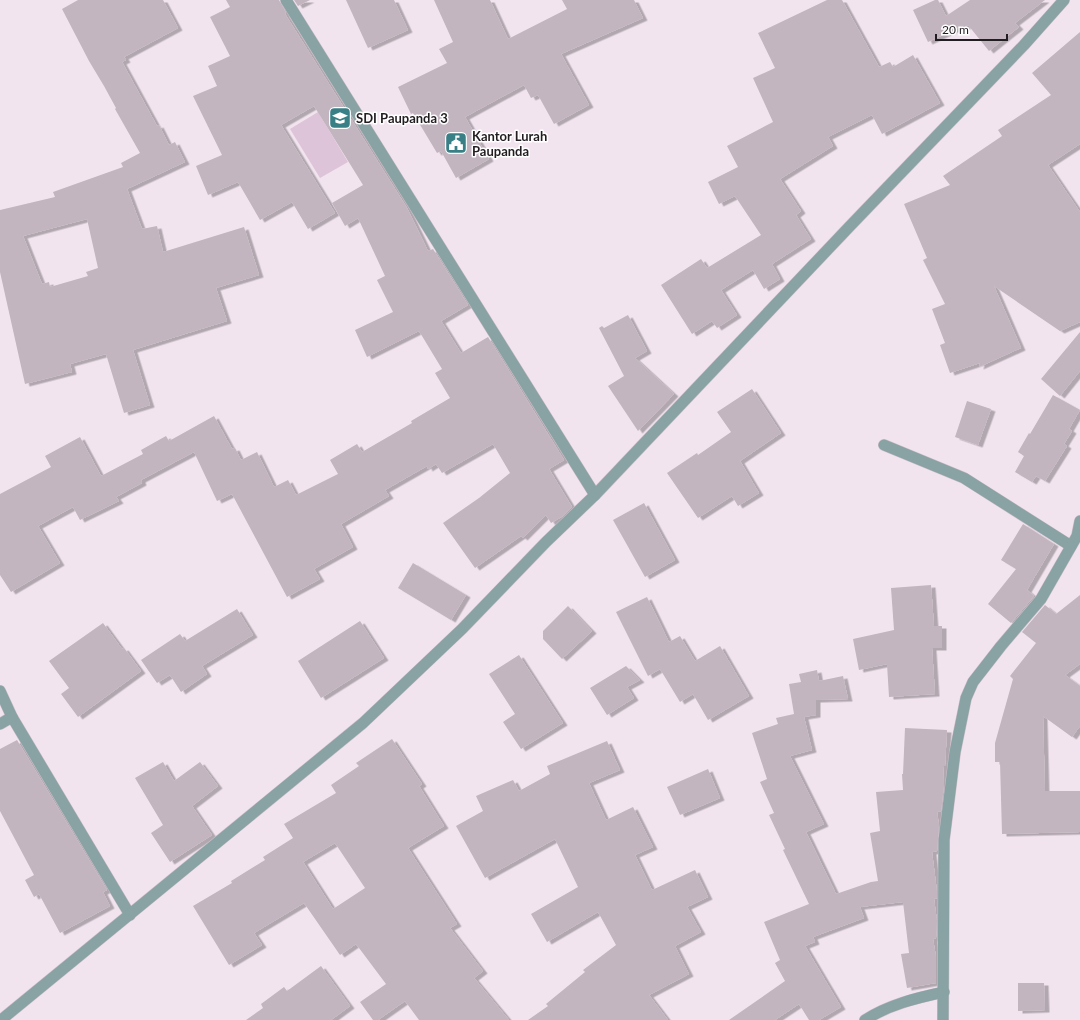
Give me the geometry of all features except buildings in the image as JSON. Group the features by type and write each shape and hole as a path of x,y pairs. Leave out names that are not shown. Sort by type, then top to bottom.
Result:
{"street":[{"path":"286,0 595,495"},
{"path":"1,1020 363,723 462,629 546,542 595,495 844,232 1024,45 1064,0"},
{"path":"884,445 964,478 1071,546"},
{"path":"943,1020 944,840 955,752 966,698 973,682 1041,599 1077,536 1080,521"},
{"path":"0,691 12,717 130,915"},
{"path":"0,724 12,717"},
{"path":"865,1020 878,1011 916,998 944,992"}],"shaded area":[{"path":"318,112 348,162 320,178 290,129"}],"place":[{"name":"SDI Paupanda 3","path":"340,118"},
{"name":"Kantor Lurah Paupanda","path":"456,143"}]}
